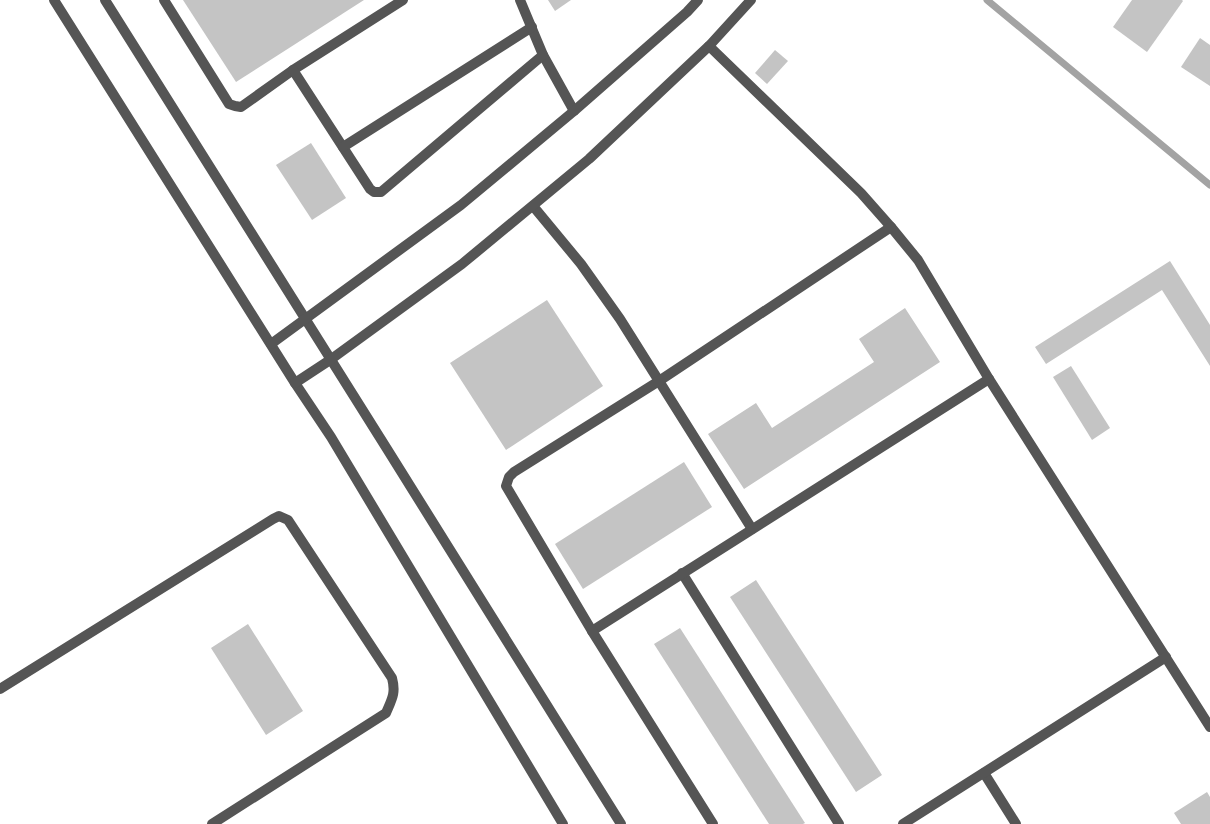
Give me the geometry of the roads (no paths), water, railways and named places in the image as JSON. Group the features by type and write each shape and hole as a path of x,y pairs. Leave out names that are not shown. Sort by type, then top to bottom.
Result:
{"street":[{"path":"54,0 295,383 331,437 563,824"},
{"path":"105,0 256,238 305,320 621,824"},
{"path":"164,0 229,104 241,107 293,70 403,0"},
{"path":"520,0 544,55 574,111"},
{"path":"271,344 461,205 574,111 687,12 698,0"},
{"path":"295,383 330,360 462,264 589,160 709,46 751,0"},
{"path":"343,147 532,27"},
{"path":"709,46 861,193 918,260 989,379 1210,727"},
{"path":"293,70 370,189 374,192 381,192 544,55"},
{"path":"533,206 582,264 620,319 752,529"},
{"path":"713,824 592,631 506,486 509,477 514,472 659,380 891,227"},
{"path":"592,631 989,379"},
{"path":"0,689 273,519 279,516 288,520 392,678 395,689 386,713 212,824"},
{"path":"682,574 839,824"},
{"path":"903,824 1166,657"},
{"path":"984,773 1016,824"}],"waterway":[{"path":"987,0 1210,185"}]}
